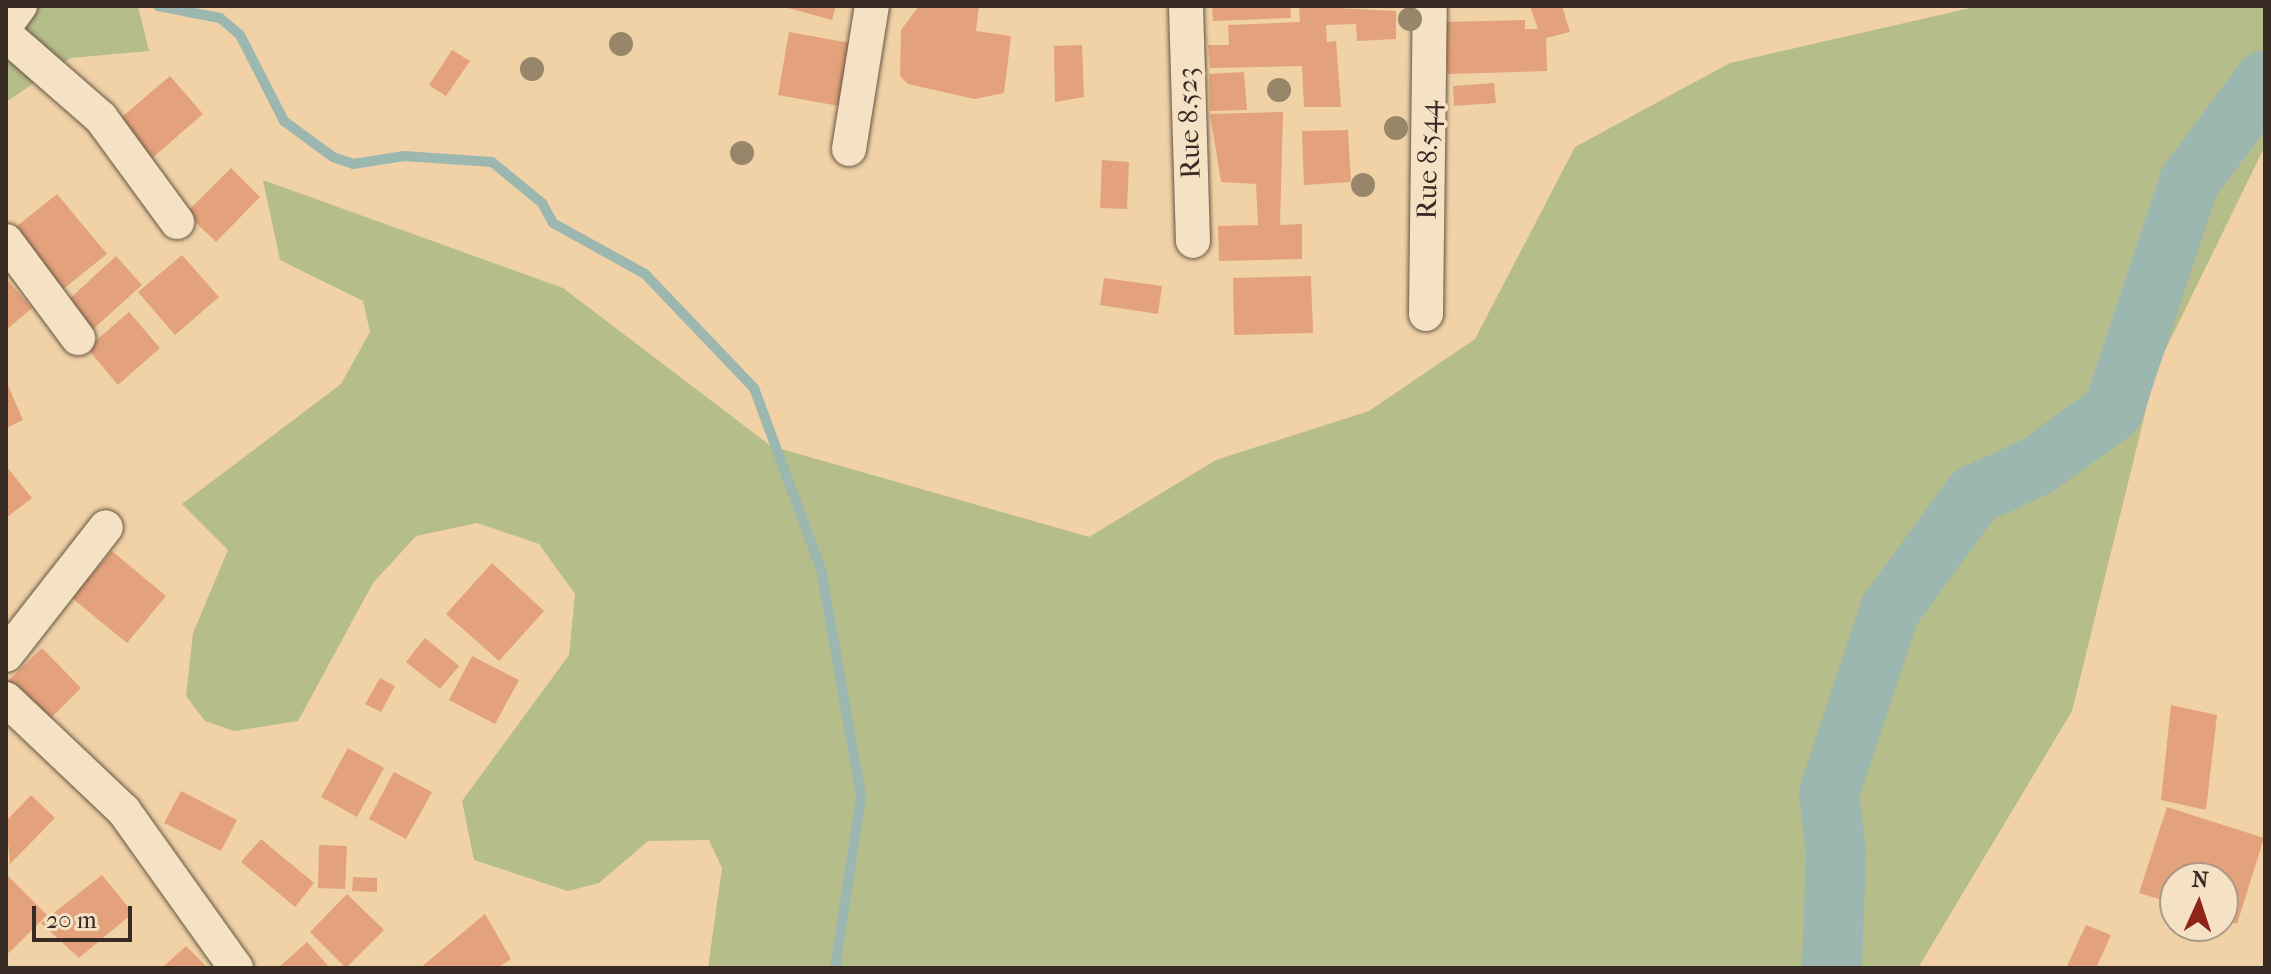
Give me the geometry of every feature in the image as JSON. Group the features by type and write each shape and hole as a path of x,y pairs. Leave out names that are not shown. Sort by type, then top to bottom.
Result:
{"street":[{"path":"6,25 20,6"},
{"path":"849,149 872,6"},
{"name":"Rue 8.523","path":"1186,6 1193,241"},
{"name":"Rue 8.544","path":"1426,314 1430,6"},
{"path":"6,35 101,118 177,222"},
{"path":"6,241 78,338"},
{"path":"6,655 106,527"},
{"path":"6,699 124,811 236,968"}],"green space":[{"path":"6,6 138,6 149,51 71,58 6,102"},
{"path":"1979,6 2265,6 2265,146 2156,369 2072,711 1918,968 708,968 722,868 709,840 648,841 599,883 568,891 474,860 462,801 569,655 575,594 539,544 477,523 416,536 373,583 298,721 234,731 205,721 186,696 193,633 228,550 182,504 341,384 370,332 363,301 280,260 263,180 563,288 771,446 1089,537 1216,460 1369,411 1475,339 1575,147 1730,63"}],"building":[{"path":"781,6 836,6 832,20"},
{"path":"919,6 979,6 976,31 1011,36 1004,93 974,99 908,84 900,76 901,30"},
{"path":"1212,6 1290,6 1291,18 1213,21"},
{"path":"1299,6 1396,11 1396,39 1357,41 1356,24 1326,25 1327,42 1336,41 1341,107 1304,107 1302,66 1210,68 1208,45 1229,45 1228,25 1300,22"},
{"path":"1530,6 1562,6 1570,32 1546,38 1547,71 1448,74 1443,22 1525,20 1525,29 1538,29"},
{"path":"789,32 850,43 839,106 778,95"},
{"path":"1082,45 1084,97 1055,102 1054,46"},
{"path":"452,50 470,61 446,96 429,85"},
{"path":"1244,72 1247,110 1210,111 1209,74"},
{"path":"170,76 203,114 150,160 116,122"},
{"path":"1494,83 1496,103 1454,106 1453,86"},
{"path":"1283,112 1280,225 1302,224 1302,259 1219,261 1218,226 1258,225 1256,184 1221,182 1210,114"},
{"path":"1348,130 1351,182 1304,185 1302,131"},
{"path":"1102,160 1129,162 1127,209 1100,208"},
{"path":"231,168 260,197 216,242 186,213"},
{"path":"57,194 107,254 57,294 7,234"},
{"path":"182,255 219,297 175,335 138,292"},
{"path":"116,256 142,285 90,332 64,304"},
{"path":"1311,276 1313,333 1234,335 1233,278"},
{"path":"1104,278 1162,286 1158,314 1100,305"},
{"path":"6,279 32,308 6,330"},
{"path":"129,312 160,348 118,385 87,348"},
{"path":"6,381 23,420 6,428"},
{"path":"6,466 32,498 6,518"},
{"path":"112,551 166,596 127,643 72,598"},
{"path":"492,563 544,611 499,661 446,614"},
{"path":"425,638 459,666 440,689 406,662"},
{"path":"42,648 81,688 47,722 7,682"},
{"path":"472,656 519,680 495,724 449,700"},
{"path":"380,678 395,686 381,712 365,704"},
{"path":"2171,705 2217,715 2206,810 2161,800"},
{"path":"348,748 384,768 357,817 321,797"},
{"path":"394,772 432,792 406,839 369,819"},
{"path":"181,791 237,820 221,851 164,823"},
{"path":"31,795 55,818 10,864 6,821"},
{"path":"2167,807 2264,838 2239,918 2239,862 2159,862 2159,899 2139,893"},
{"path":"261,839 314,883 295,907 241,862"},
{"path":"319,845 347,846 345,889 318,888"},
{"path":"6,874 47,915 9,953 6,950"},
{"path":"102,875 133,913 79,958 41,923"},
{"path":"353,877 377,878 377,892 352,891"},
{"path":"347,894 384,930 346,968 310,932"},
{"path":"485,914 511,959 497,968 420,968"},
{"path":"2086,925 2111,935 2096,968 2066,968"},
{"path":"307,942 330,968 278,968"},
{"path":"186,946 208,968 162,968"}],"waterway":[{"path":"158,6 220,18 240,35 284,121 333,157 353,164 404,156 492,162 542,203 553,223 645,274 754,388 821,569 861,797 835,968"},
{"path":"1832,968 1836,853 1829,793 1890,610 1974,495 2037,466 2113,411 2189,182 2265,80"}]}
